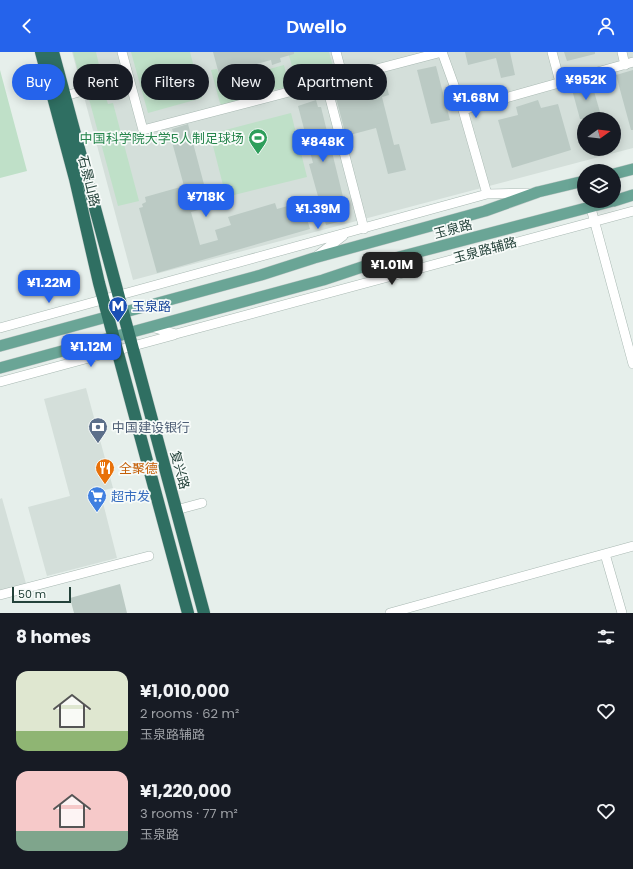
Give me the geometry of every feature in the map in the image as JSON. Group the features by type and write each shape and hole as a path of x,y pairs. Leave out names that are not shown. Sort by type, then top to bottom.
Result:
{"highway":[{"name":"石景山路","path":"41,52 75,179 114,338"},
{"name":"石景山路","path":"53,52 56,64"},
{"name":"石景山路","path":"65,96 128,333"},
{"name":"复兴路","path":"128,333 204,613"},
{"path":"114,338 188,613"}],"main road":[{"path":"621,172 633,169"},
{"name":"玉泉路","path":"0,346 261,275 314,258 485,211 538,192 577,184"},
{"name":"玉泉路","path":"621,199 633,196"},
{"name":"玉泉路","path":"0,368 323,280 365,266 577,208"}],"street":[{"path":"122,52 125,64"},
{"path":"336,52 339,64"},
{"path":"387,66 442,52 462,110 487,194"},
{"path":"552,52 560,82"},
{"path":"462,110 629,64 622,52"},
{"path":"65,96 73,94"},
{"path":"133,95 143,130 283,94"},
{"path":"330,100 364,229"},
{"path":"0,328 487,194 538,192"},
{"path":"591,208 633,364"},
{"name":"玉泉路辅路","path":"176,334 633,210"},
{"path":"314,258 347,233"},
{"path":"151,327 176,334"},
{"path":"0,382 176,334"},
{"path":"0,341 15,342"},
{"path":"176,510 202,503"},
{"path":"390,613 633,546"},
{"path":"605,554 622,613"},
{"path":"0,595 149,556"}],"shaded area":[{"path":"72,52 633,52 633,148 621,151 621,112 577,112 577,156 603,156 133,280 85,100 133,100 133,64 75,64"},
{"path":"86,388 113,488 100,491 117,558 47,576 28,507 70,496 44,399"},
{"path":"2,498 27,587 0,594 0,499"}],"green space":[{"path":"73,52 96,52 99,64 76,64"},
{"path":"131,52 190,52 193,64 141,64 141,88"},
{"path":"288,52 329,52 332,64 291,64"},
{"path":"283,65 283,88 275,90 275,67"},
{"path":"217,69 217,92 211,70"},
{"path":"0,70 27,171 0,178"},
{"path":"89,100 107,100 108,104 113,103 139,201 118,206"},
{"path":"144,100 195,100 148,113"},
{"path":"219,100 241,100 222,105"},
{"name":"中国科学院大学5人制足球场","path":"291,113 307,177 226,197 210,134"}],"building":[{"path":"213,52 294,52 294,54 280,58 281,62 275,64 272,64 271,60 257,64 217,64 217,67"},
{"path":"465,52 510,52 515,75 501,78 496,58 468,65"},
{"path":"564,52 595,52 595,54 567,61"},
{"path":"436,66 450,120 431,124 417,70"},
{"path":"633,70 633,130 631,130 616,75"},
{"path":"591,81 600,112 578,112 571,86"},
{"path":"316,100 318,107 321,107 344,201 341,202 346,220 326,225 309,164 313,163 298,106"},
{"path":"337,100 383,100 394,145 399,144 406,170 388,174 376,128 346,136"},
{"path":"538,100 541,108 558,104 571,150 512,168 498,120 518,115 516,107"},
{"path":"188,124 210,207 191,212 200,245 218,240 215,230 231,225 228,217 275,203 277,209 302,202 310,229 157,273 139,208 143,207 142,204 146,202 145,197 184,186 172,142 176,141 172,129"},
{"path":"120,584 127,613 74,613 70,598"}],"place":[{"name":"中国科学院大学5人制足球场","path":"258,155"},
{"name":"玉泉路","path":"118,323"},
{"name":"中国建设银行","path":"98,444"},
{"name":"全聚德","path":"105,485"},
{"name":"超市发","path":"97,513"}]}
